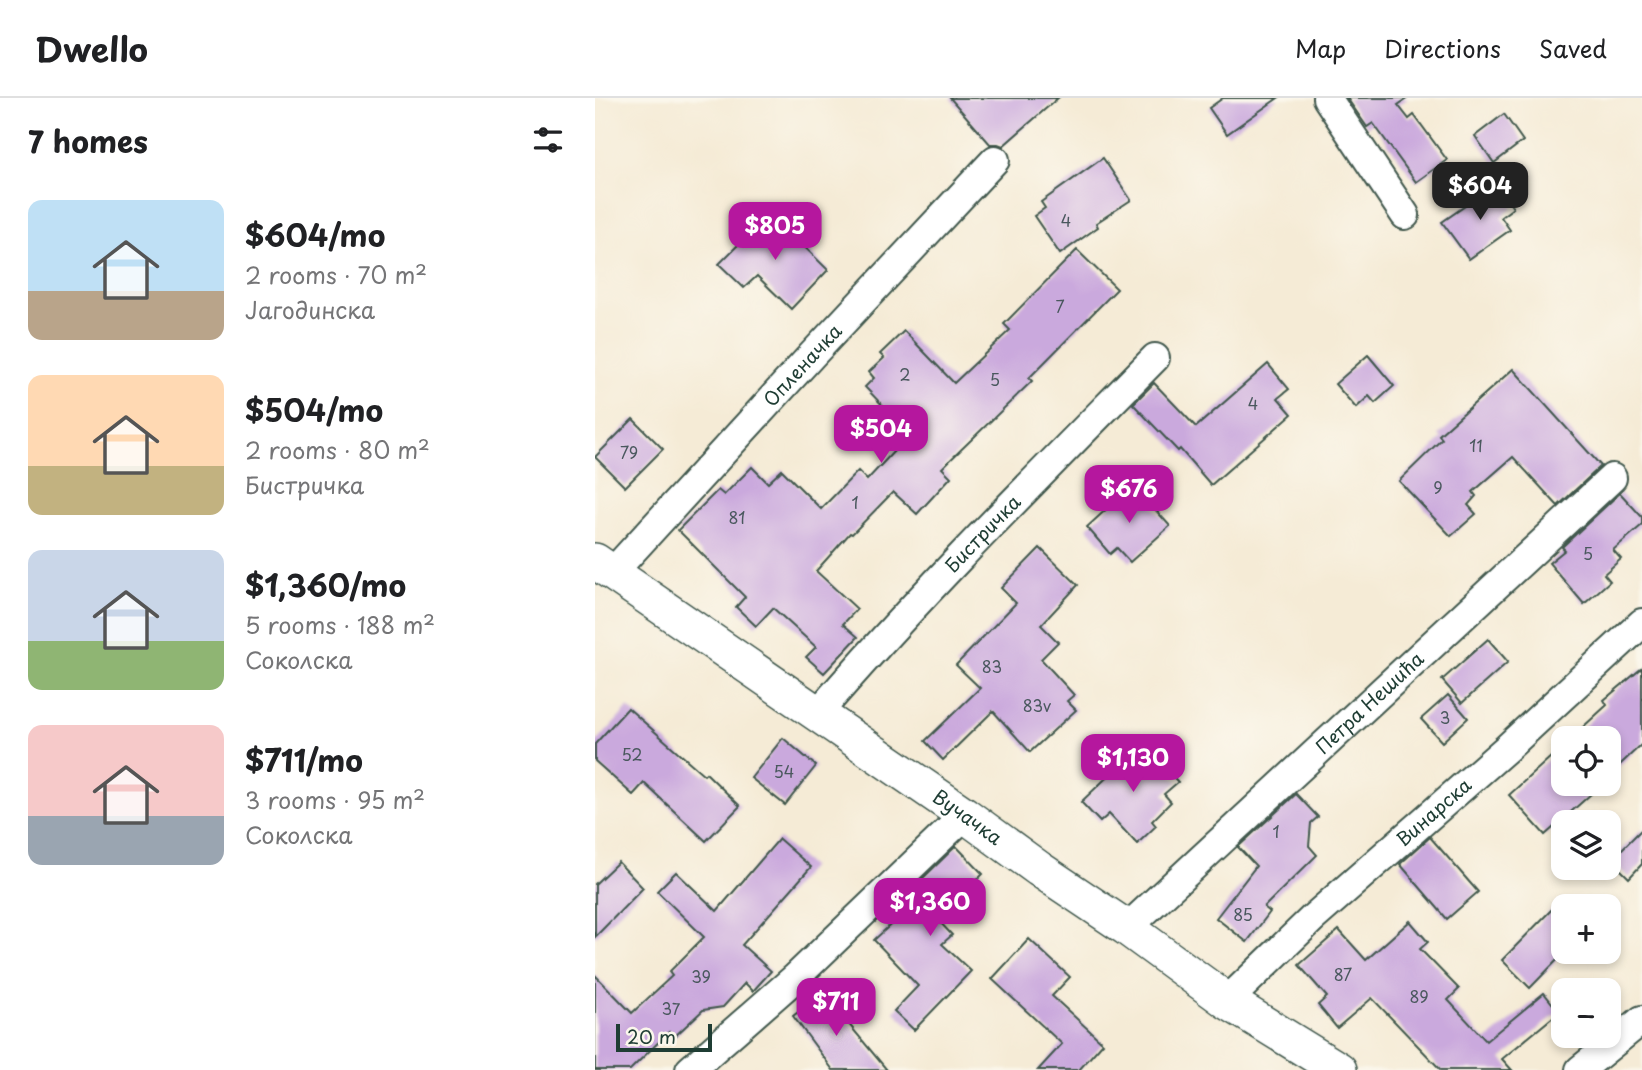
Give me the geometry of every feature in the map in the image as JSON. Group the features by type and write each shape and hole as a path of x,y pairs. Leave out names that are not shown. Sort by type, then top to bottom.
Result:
{"street":[{"path":"1327,98 1405,215"},
{"name":"Опленачка","path":"603,567 830,336 995,160"},
{"name":"Бистричка","path":"817,714 1005,511 1155,358"},
{"name":"Петра Нешића","path":"1127,928 1612,478"},
{"name":"Вучачка","path":"603,567 965,815 1227,1000 1339,1070"},
{"name":"Винарска","path":"1227,1000 1313,918 1507,747 1642,623"},
{"path":"690,1070 795,978 965,815"},
{"path":"1580,1070 1642,1020"}],"building":[{"path":"950,98 1058,98 1003,146 990,144"},
{"path":"1223,98 1278,98 1227,134 1209,108"},
{"path":"1347,98 1408,98 1398,105 1409,119 1414,115 1447,160 1416,182 1373,123 1367,127"},
{"path":"1504,114 1523,141 1494,163 1475,136"},
{"path":"1103,158 1131,200 1096,223 1098,227 1060,254 1034,216 1045,208 1041,202"},
{"path":"1497,184 1513,208 1501,217 1510,230 1469,259 1442,222"},
{"path":"770,213 828,270 791,309 757,276 744,288 719,264"},
{"path":"1077,250 1117,289 1029,378 1032,381 942,468 951,477 917,514 893,492 852,534 850,533 816,571 857,609 843,624 858,637 824,673 806,657 816,647 773,608 756,626 736,607 745,597 678,530 718,490 724,495 752,467 768,483 782,470 821,509 858,471 867,480 910,434 865,387 874,378 869,372 884,358 880,354 904,331 954,383 1010,330 1004,324"},
{"path":"1368,355 1394,386 1375,403 1369,396 1356,408 1335,384"},
{"path":"1268,364 1289,389 1278,398 1292,414 1211,485 1180,449 1178,451 1133,404 1154,383 1196,427"},
{"path":"1513,369 1601,466 1558,506 1513,457 1473,492 1476,496 1468,505 1476,514 1451,536 1399,481 1442,439 1439,435"},
{"path":"633,419 663,449 625,487 595,457"},
{"path":"1133,485 1170,526 1130,562 1117,548 1110,554 1087,527"},
{"path":"1620,493 1642,517 1642,525 1613,550 1621,559 1604,574 1610,581 1584,604 1549,563 1565,550 1562,547"},
{"path":"1040,548 1078,585 1041,625 1058,642 1041,659 1074,695 1067,701 1076,710 1030,752 993,711 943,760 925,741 980,688 956,665 1016,603 1001,588"},
{"path":"1488,639 1508,662 1462,703 1442,680"},
{"path":"1642,668 1642,744 1621,764 1621,726 1584,726 1607,705 1604,700"},
{"path":"1448,695 1468,718 1442,742 1421,719"},
{"path":"628,708 704,775 706,773 740,806 706,841 644,783 633,795 595,761 595,744"},
{"path":"783,738 816,766 785,805 751,778"},
{"path":"1142,744 1178,782 1164,794 1171,802 1152,821 1156,826 1137,844 1109,814 1100,822 1081,802"},
{"path":"1551,757 1551,796 1589,796 1573,810 1551,810 1551,830 1545,835 1509,795"},
{"path":"1296,794 1318,817 1311,823 1309,846 1317,855 1264,907 1270,912 1247,942 1216,918 1256,866 1238,847"},
{"path":"1642,829 1642,864 1629,878 1621,870 1621,850"},
{"path":"1430,837 1478,892 1447,919 1400,864"},
{"path":"779,839 811,867 742,945 771,971 753,991 745,983 723,1007 703,1010 674,1037 669,1032 630,1070 595,1070 595,975 632,1013 672,976 669,972 704,937 657,891 676,872 717,911"},
{"path":"956,846 983,874 937,919 952,935 942,944 971,971 914,1030 894,1011 918,986 874,940 924,894 916,885"},
{"path":"618,862 643,888 595,937 595,884"},
{"path":"1551,910 1551,964 1553,964 1530,988 1502,960"},
{"path":"1410,921 1428,942 1420,949 1459,989 1448,1000 1486,1041 1544,993 1551,1002 1551,1019 1502,1059 1512,1070 1441,1070 1372,998 1337,1028 1318,1005 1327,997 1299,965 1339,930 1366,960"},
{"path":"1029,939 1070,977 1052,996 1103,1043 1079,1070 1038,1070 1062,1044 992,979"},
{"path":"823,993 887,1070 833,1070 793,1016"}]}
